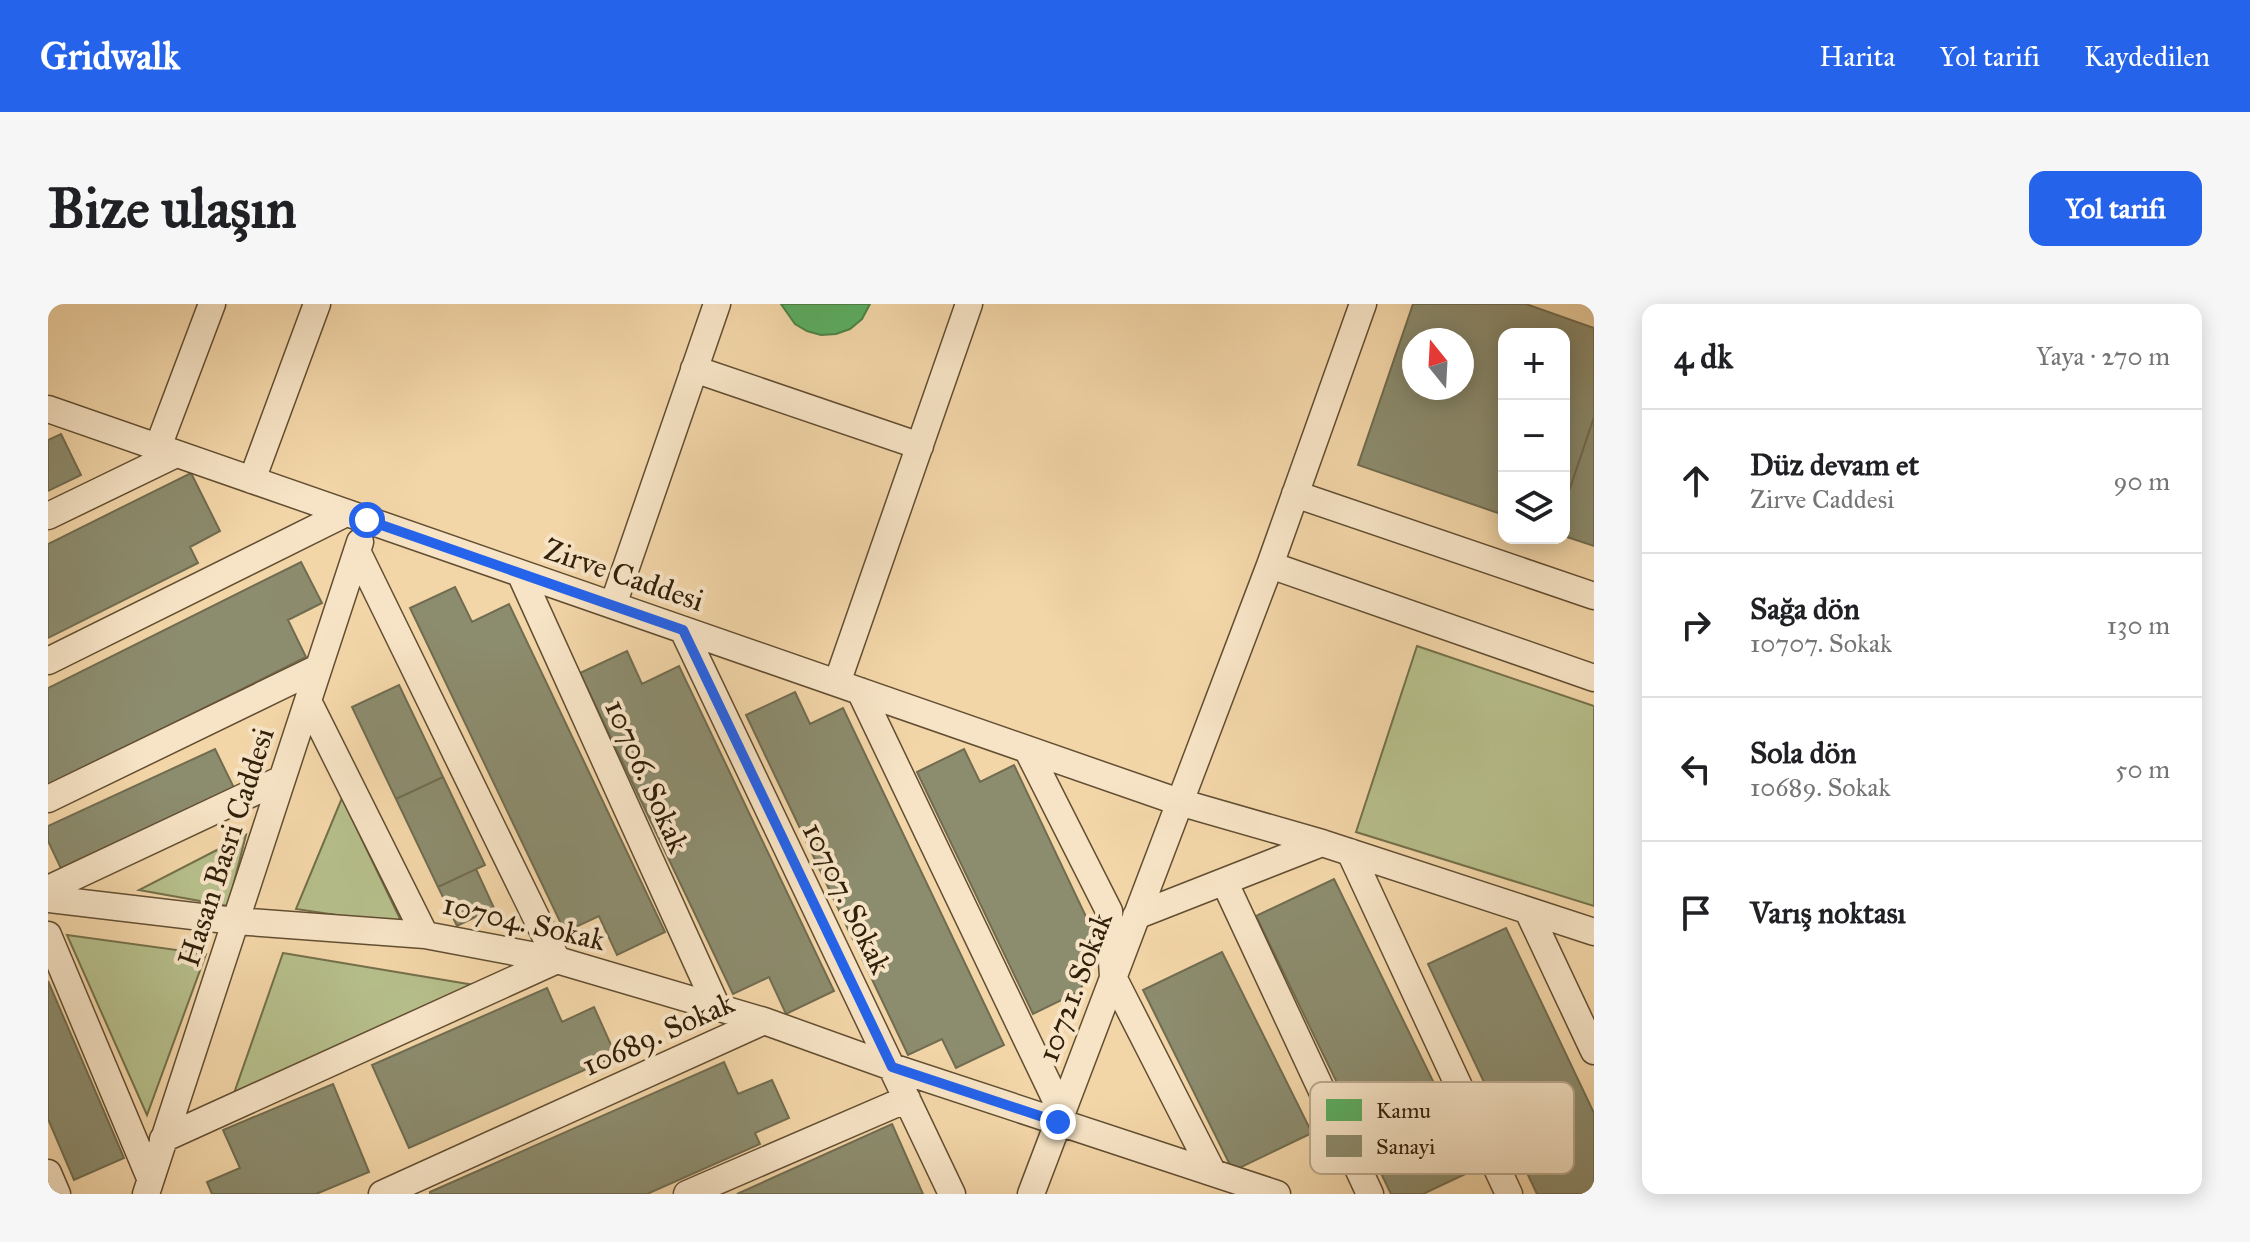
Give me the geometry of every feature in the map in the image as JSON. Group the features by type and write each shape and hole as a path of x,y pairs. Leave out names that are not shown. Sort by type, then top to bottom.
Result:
{"street":[{"path":"48,516 167,451 212,304"},
{"path":"252,480 317,304"},
{"path":"613,605 717,304"},
{"path":"969,304 920,446 849,687 1060,1118"},
{"name":"10721. Sokak","path":"1031,1194 1270,565 1363,304"},
{"path":"694,369 920,446"},
{"name":"Zirve Caddesi","path":"48,409 1179,802 1322,843 1594,932"},
{"path":"1295,494 1594,596"},
{"path":"48,661 357,516"},
{"name":"Hasan Basri Caddesi","path":"148,1186 357,551 357,516"},
{"path":"163,1139 557,960 357,551"},
{"path":"1270,565 1594,678"},
{"name":"10706. Sokak","path":"520,573 716,1005"},
{"name":"10707. Sokak","path":"683,630 952,1194"},
{"path":"48,799 318,668"},
{"name":"10704. Sokak","path":"308,701 425,935 557,960 764,1021"},
{"path":"1027,749 1109,911 1113,977 1213,1173"},
{"path":"48,889 282,779"},
{"path":"1136,916 1322,843"},
{"path":"1350,852 1457,1082"},
{"path":"1225,883 1318,1082"},
{"path":"48,899 235,921 425,935"},
{"path":"1528,911 1594,1051"},
{"path":"48,935 148,1186"},
{"name":"10689. Sokak","path":"382,1194 764,1021 892,1067 1060,1118 1277,1194"},
{"path":"687,1194 907,1099"},
{"path":"48,1173 57,1194"},
{"path":"1361,1174 1370,1194"},
{"path":"1500,1174 1509,1194"}],"green space":[{"path":"1417,646 1594,706 1594,906 1356,832"},
{"path":"342,798 403,925 296,909"},
{"path":"246,835 228,906 139,890"},
{"path":"67,935 206,954 147,1115"},
{"path":"283,953 486,987 231,1102"}],"building: Kamu":[{"path":"781,304 870,304 862,319 850,329 821,335 795,324"}],"building: Sanayi":[{"path":"1413,304 1526,304 1594,328 1594,417 1570,488 1570,328 1498,328 1498,513 1358,465 1402,336 1402,400 1474,400 1474,328 1405,328"},
{"path":"1594,417 1594,546 1570,538 1570,488"},
{"path":"61,434 81,475 48,491 48,440"},
{"path":"191,473 220,531 190,547 198,563 48,638 48,544"},
{"path":"301,562 322,603 288,620 306,657 48,786 48,688"},
{"path":"455,587 472,622 509,604 665,932 617,955 599,916 565,932 410,608"},
{"path":"627,651 642,684 679,666 834,991 786,1014 769,977 733,994 580,673"},
{"path":"399,685 443,777 396,799 352,707"},
{"path":"795,692 810,724 843,708 1004,1045 956,1068 942,1039 908,1055 746,715"},
{"path":"215,749 237,794 64,875 48,841 48,826"},
{"path":"964,749 980,782 1014,765 1099,944 1080,991 1033,1014 917,772"},
{"path":"443,777 485,865 438,887 396,799"},
{"path":"476,869 494,908 457,926 438,887"},
{"path":"1334,879 1433,1082 1337,1082 1256,916"},
{"path":"1506,928 1594,1113 1594,1194 1537,1194 1528,1174 1574,1174 1574,1082 1484,1082 1428,964"},
{"path":"1222,952 1310,1134 1233,1171 1143,990"},
{"path":"48,981 124,1158 74,1180 48,1119"},
{"path":"547,988 562,1022 594,1007 616,1056 409,1148 372,1065"},
{"path":"724,1062 738,1094 772,1080 789,1118 755,1133 760,1144 647,1194 430,1194 430,1192"},
{"path":"333,1084 369,1172 316,1194 212,1194 207,1182 240,1168 223,1130"},
{"path":"892,1124 923,1194 737,1194"},
{"path":"1381,1174 1465,1174 1423,1194 1391,1194"}],"route":[{"path":"367,520 683,630 892,1067 1058,1122"}]}
